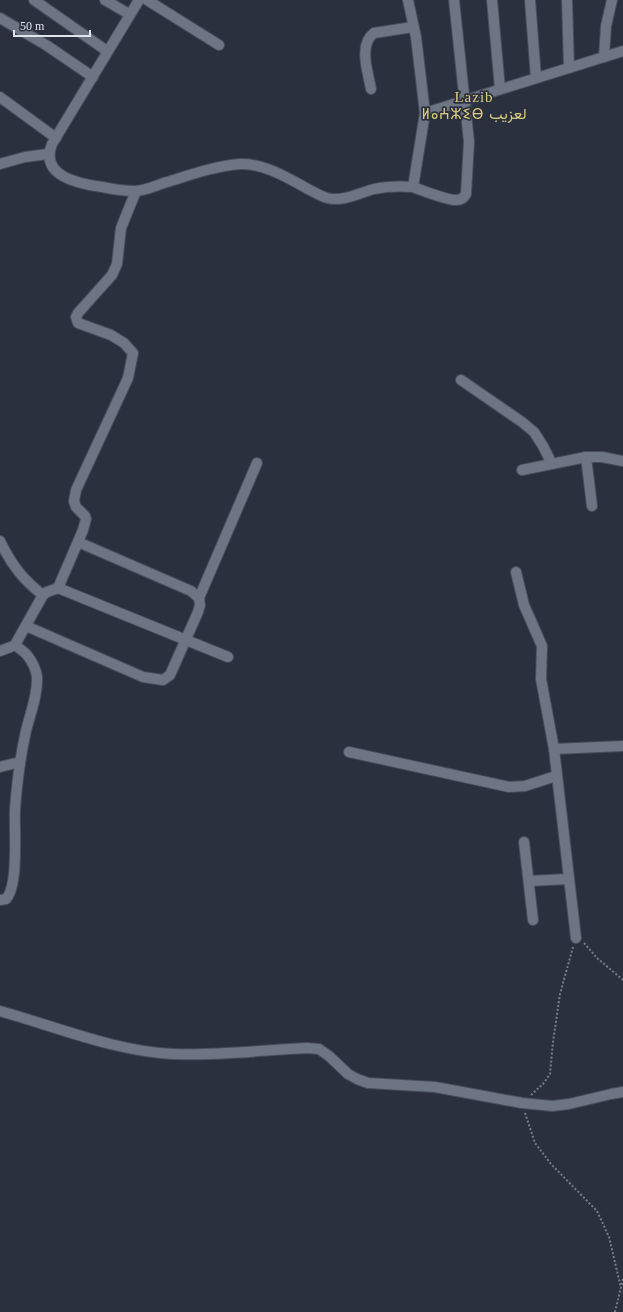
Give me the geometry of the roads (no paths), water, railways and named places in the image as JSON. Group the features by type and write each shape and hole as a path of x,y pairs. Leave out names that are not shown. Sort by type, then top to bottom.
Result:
{"street":[{"path":"34,0 107,51"},
{"path":"105,0 129,14"},
{"path":"139,0 107,51 48,154 49,159 57,172 65,178 79,184 136,191 197,173 241,164 259,166 280,174 321,196 329,198 350,197 375,189 394,186 413,187 452,200 457,200 464,198 466,191 469,142 454,0"},
{"path":"147,0 219,45"},
{"path":"408,0 416,37 425,113 413,187"},
{"path":"492,0 500,89"},
{"path":"530,0 536,78"},
{"path":"567,0 569,68"},
{"path":"604,57 606,26 612,0"},
{"path":"0,18 46,45 93,77"},
{"path":"371,89 365,51 366,43 370,37 374,33 413,27"},
{"path":"425,113 623,51"},
{"path":"0,96 56,138"},
{"path":"0,164 25,157 48,154"},
{"path":"58,588 84,530 86,519 85,516 76,507 74,501 76,490 128,378 133,354 124,343 110,335 78,324 76,317 115,270 121,228 136,191"},
{"path":"461,380 534,432 552,464"},
{"path":"586,457 592,506"},
{"path":"522,470 586,457 602,457 623,461"},
{"path":"26,626 143,677 153,680 163,680 170,676 200,605 200,598 257,463"},
{"path":"0,541 8,559 32,586 44,595"},
{"path":"78,542 191,591 200,598"},
{"path":"516,572 524,605 542,646 541,679 554,749 576,938"},
{"path":"16,645 44,595 47,592 58,588 228,657"},
{"path":"0,651 16,645"},
{"path":"0,900 6,899 11,891 14,860 15,815 20,762 37,688 33,665 27,654 16,645"},
{"path":"554,749 623,746"},
{"path":"349,752 509,786 525,786 556,776"},
{"path":"0,767 20,762"},
{"path":"524,842 533,920"},
{"path":"529,881 568,879"},
{"path":"0,1011 115,1046 173,1054 210,1054 307,1048 319,1049 329,1056 348,1074 357,1079 368,1082 435,1086 522,1103 552,1106 569,1104 623,1092"}],"district":[{"name":"Lazib ⵍⴰⵄⵣⵉⴱ لعزيب","path":"474,106"}]}
